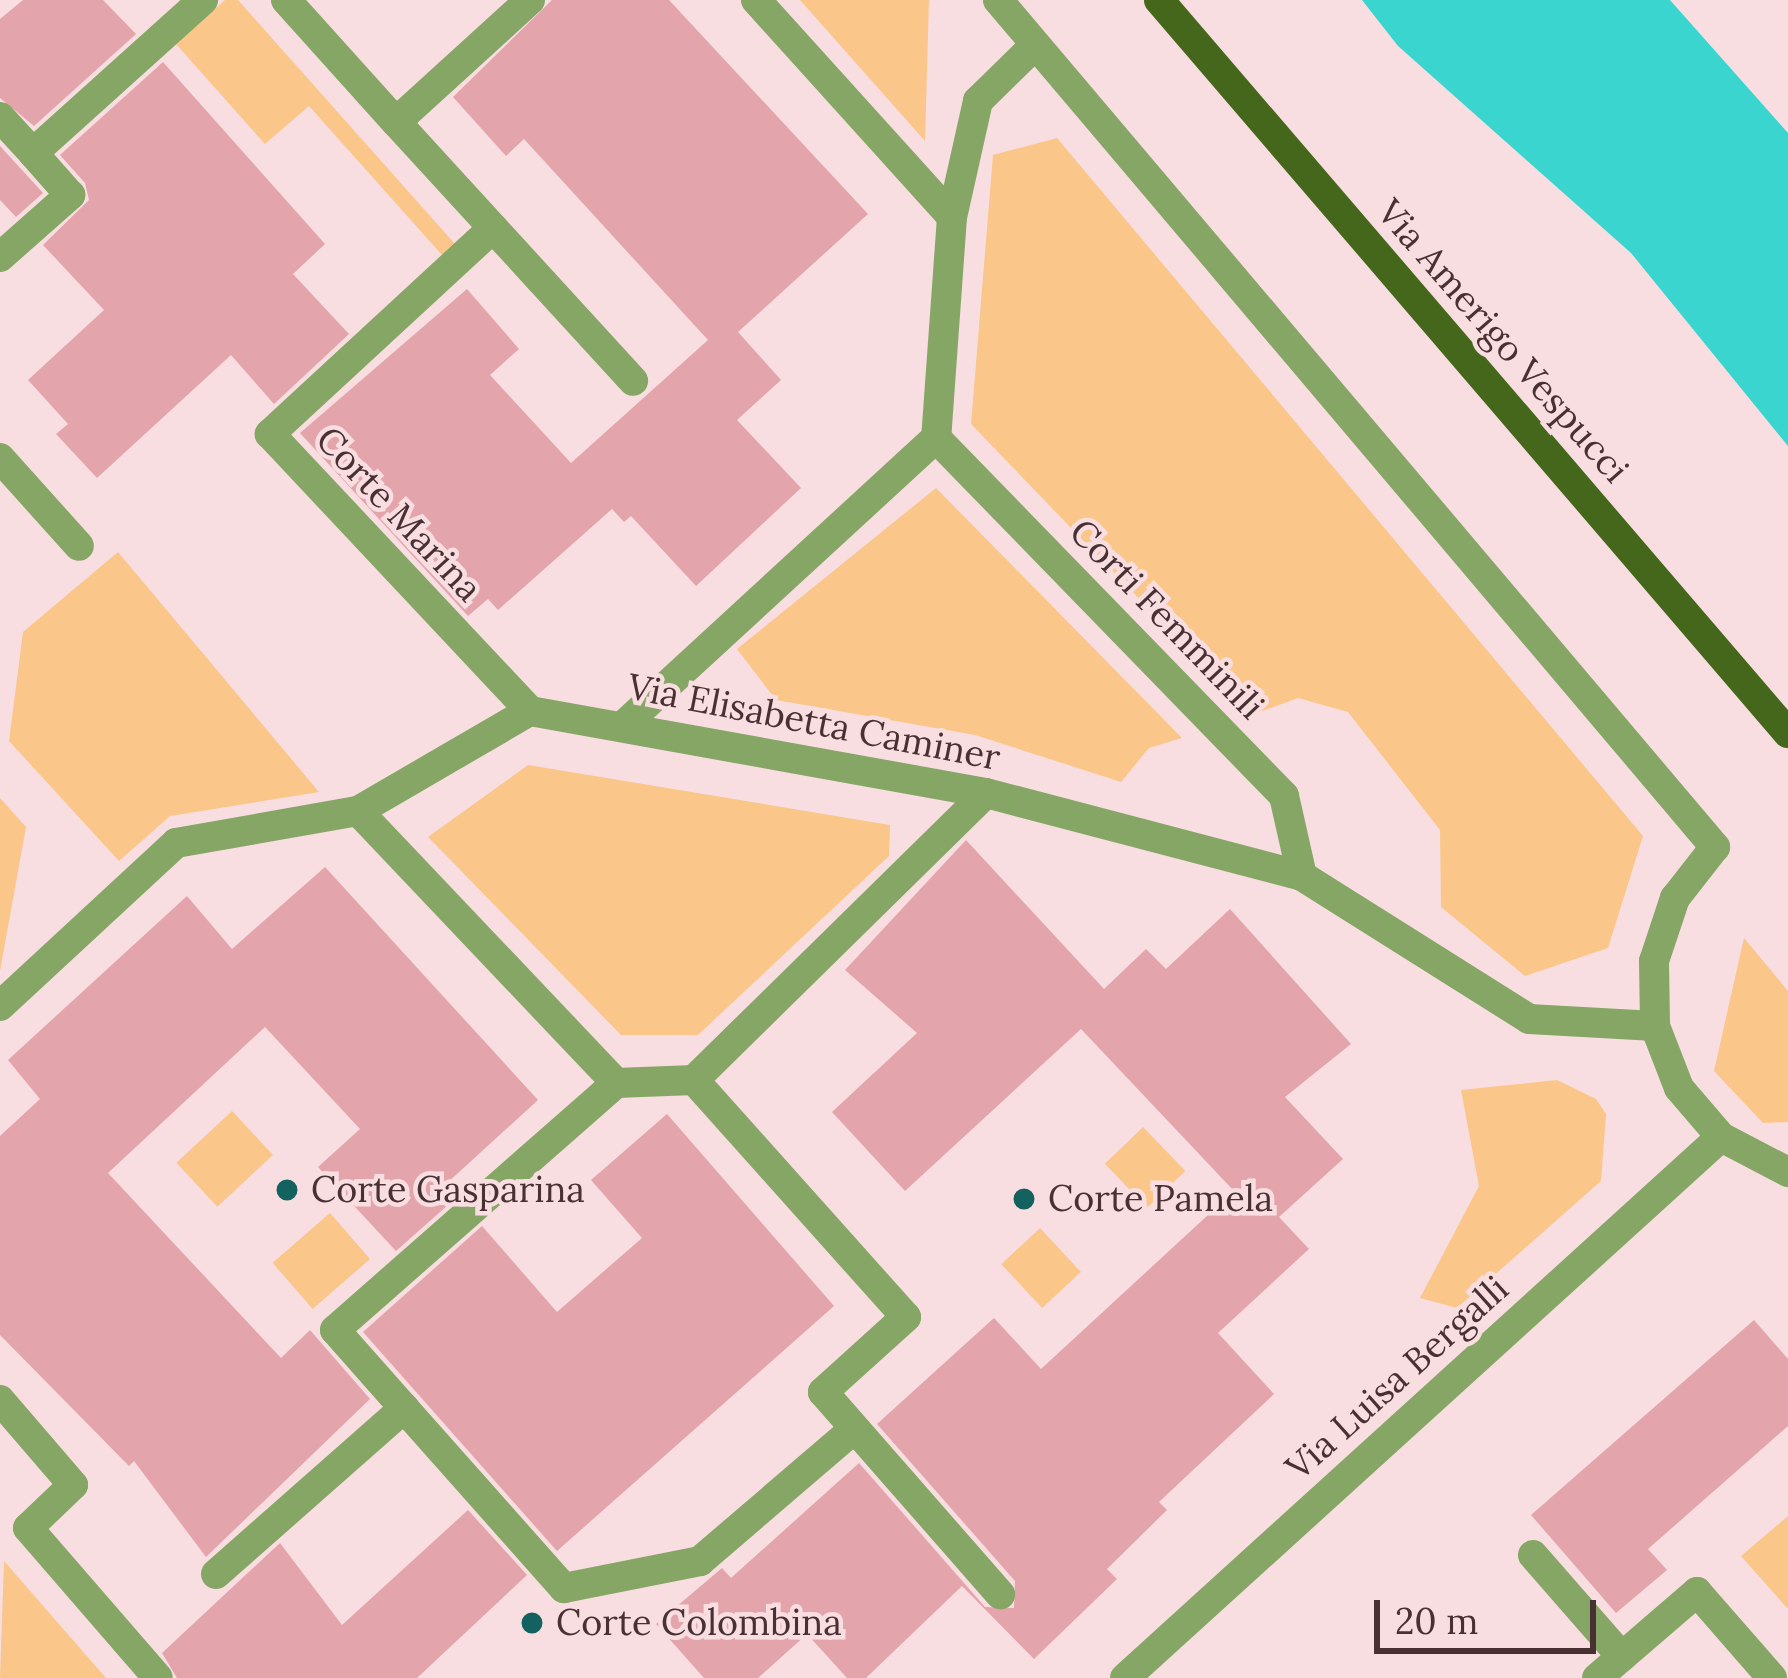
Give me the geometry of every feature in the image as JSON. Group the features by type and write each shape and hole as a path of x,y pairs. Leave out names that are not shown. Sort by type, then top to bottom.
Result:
{"main road":[{"name":"Via Amerigo Vespucci","path":"1159,0 1788,734"}],"street":[{"path":"33,153 203,0"},
{"path":"286,0 633,381"},
{"path":"395,122 530,0"},
{"path":"756,0 952,217"},
{"path":"998,0 1715,847 1675,898 1654,961 1655,1026 1679,1088 1721,1137 1788,1172"},
{"path":"626,723 936,438 952,217 978,101 1035,45"},
{"path":"0,117 70,195 0,257"},
{"name":"Corte Marina","path":"493,228 270,434 530,711"},
{"name":"Corti Femminili","path":"936,438 1285,796 1302,876"},
{"path":"0,458 79,546"},
{"path":"0,1006 176,843 358,811 530,711"},
{"name":"Via Elisabetta Caminer","path":"530,711 626,723 986,793 1302,876 1529,1019 1655,1026"},
{"path":"854,1429 700,1562 564,1588 334,1330 616,1083 694,1080 986,793"},
{"path":"358,811 616,1083"},
{"path":"694,1080 906,1317 823,1392 1000,1594"},
{"name":"Via Luisa Bergalli","path":"1125,1678 1721,1137"},
{"path":"0,1400 73,1485 28,1528 158,1678"},
{"path":"216,1574 404,1408"},
{"path":"1533,1556 1622,1657"},
{"path":"1598,1678 1707,1583 1772,1678"}],"shaded area":[{"path":"225,0 238,0 455,244 442,255 309,106 265,144 176,44"},
{"path":"800,0 929,0 925,141"},
{"path":"1057,138 1643,836 1608,948 1525,976 1441,907 1440,830 1348,712 1298,698 1251,715 971,424 993,155"},
{"path":"936,488 1182,738 1149,748 1121,782 975,735 776,700 737,649"},
{"path":"118,552 319,792 170,816 119,861 9,741 23,632"},
{"path":"528,765 890,825 889,856 698,1035 621,1035 428,837"},
{"path":"0,798 26,827 0,971"},
{"path":"1744,938 1788,991 1788,1122 1763,1123 1714,1071"},
{"path":"1557,1080 1596,1099 1606,1114 1601,1181 1457,1308 1420,1298 1479,1186 1461,1090"},
{"path":"232,1111 273,1155 217,1207 176,1163"},
{"path":"1143,1127 1185,1171 1147,1208 1105,1164"},
{"path":"330,1213 370,1259 313,1309 273,1263"},
{"path":"1040,1228 1081,1272 1042,1308 1001,1264"},
{"path":"1788,1516 1788,1607 1787,1608 1741,1556"},
{"path":"4,1561 106,1678 0,1678"}],"water":[{"path":"1362,0 1670,0 1788,133 1788,446 1631,253 1398,46"}],"building":[{"path":"23,0 103,0 136,34 34,126 0,98 0,19"},
{"path":"552,0 669,0 868,214 738,332 781,380 737,420 801,488 696,586 631,516 624,522 612,509 498,610 488,599 468,616 300,433 467,289 519,349 490,375 571,463 708,340 524,139 506,156 453,97"},
{"path":"163,62 325,244 293,274 349,334 274,404 231,355 97,478 56,434 68,424 28,380 104,310 43,245 89,200 85,183 60,155"},
{"path":"0,146 43,193 16,217 0,200"},
{"path":"966,840 1104,989 1146,949 1166,969 1230,909 1351,1044 1285,1097 1343,1159 1279,1217 1309,1249 1218,1333 1274,1394 1159,1502 1167,1510 1107,1569 1117,1579 1034,1659 962,1586 866,1678 847,1678 807,1634 758,1678 704,1678 656,1624 722,1568 731,1578 859,1463 985,1607 1014,1608 1015,1581 877,1424 994,1318 1041,1369 1234,1191 1081,1029 905,1191 832,1112 917,1033 845,970"},
{"path":"325,867 538,1100 446,1184 457,1197 396,1251 318,1167 360,1129 265,1027 108,1173 281,1358 310,1330 370,1399 206,1557 134,1461 129,1466 0,1335 0,1136 40,1099 8,1060 187,896 232,949"},
{"path":"667,1114 834,1306 557,1551 363,1332 482,1226 557,1312 642,1238 591,1180"},
{"path":"1754,1320 1788,1359 1788,1426 1648,1549 1667,1570 1616,1613 1531,1515"},
{"path":"468,1510 527,1575 417,1678 177,1678 162,1653 280,1543 342,1625"}],"place":[{"name":"Corte Gasparina","path":"287,1190"},
{"name":"Corte Pamela","path":"1024,1199"},
{"name":"Corte Colombina","path":"532,1623"}]}
